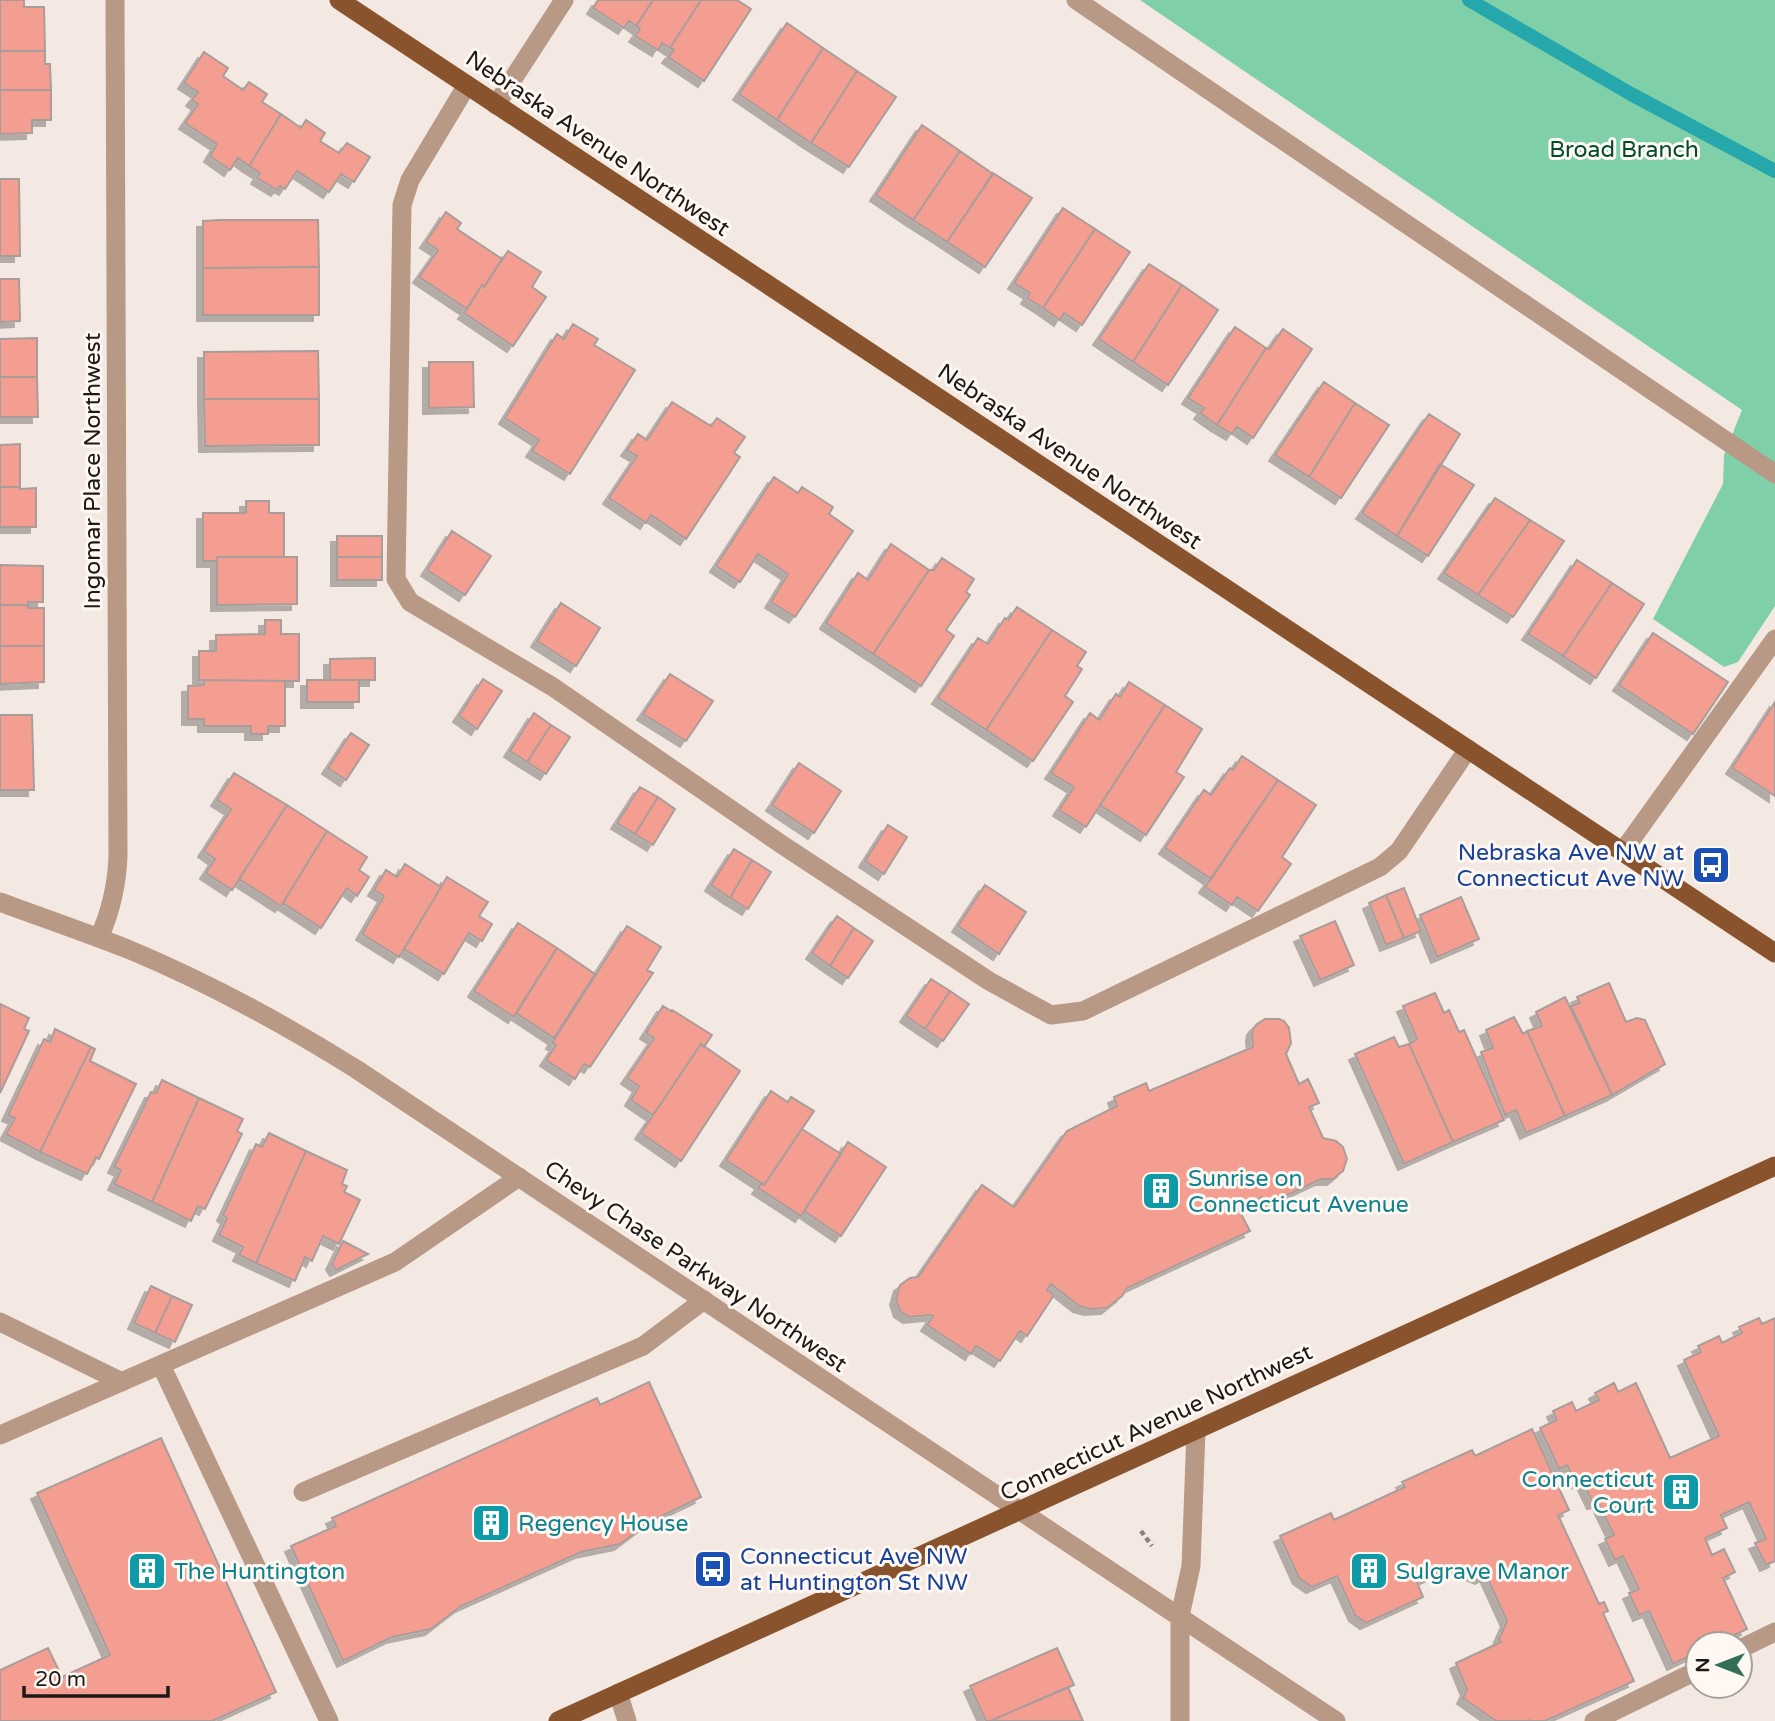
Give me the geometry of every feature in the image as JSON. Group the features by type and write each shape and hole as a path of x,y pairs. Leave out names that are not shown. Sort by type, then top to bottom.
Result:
{"main road":[{"name":"Nebraska Avenue Northwest","path":"339,0 1775,953"},
{"name":"Connecticut Avenue Northwest","path":"558,1721 1775,1166"}],"street":[{"name":"Ingomar Place Northwest","path":"99,938 112,906 118,875 114,0"},
{"path":"496,105 564,0"},
{"path":"1076,0 1775,474"},
{"path":"467,85 410,180 401,205 396,579 410,601 553,687 781,844 989,981 1051,1015 1083,1011 1380,867 1399,851 1468,749"},
{"path":"1623,851 1775,639"},
{"name":"Chevy Chase Parkway Northwest","path":"0,902 132,951 212,988 309,1040 1336,1721"},
{"path":"0,1435 395,1262 519,1177"},
{"path":"303,1492 643,1346 704,1300"},
{"path":"0,1322 122,1382"},
{"path":"160,1365 329,1721"},
{"path":"1180,1721 1180,1616 1191,1566 1196,1431"},
{"path":"1754,1642 1775,1632"},
{"path":"1594,1721 1684,1677"},
{"path":"618,1693 627,1721"}],"path":[{"path":"1141,1531 1152,1546"}],"green space":[{"name":"Broad Branch","path":"1140,0 1775,0 1775,606 1738,662 1724,667 1653,619 1723,484 1724,455 1742,410"}],"building":[{"path":"0,0 24,0 24,7 44,7 45,51 0,51"},
{"path":"598,0 653,0 636,26 629,21 624,28 593,8"},
{"path":"653,0 701,0 670,48 662,43 658,50 635,36 640,29 636,26"},
{"path":"701,0 737,0 751,9 704,81 668,57 674,50 670,48"},
{"path":"787,23 823,48 777,120 739,94"},
{"path":"823,48 857,71 811,143 777,120"},
{"path":"0,51 45,51 45,64 50,64 51,90 0,90"},
{"path":"204,52 228,68 223,76 243,90 249,82 267,94 262,102 281,114 249,166 238,158 230,170 210,156 217,144 185,123 198,104 192,100 198,92 184,83"},
{"path":"857,71 896,97 849,167 811,143"},
{"path":"0,90 51,90 51,120 32,120 32,133 0,134"},
{"path":"281,114 301,128 306,120 325,133 320,141 339,153 347,143 370,157 354,182 341,174 329,192 297,171 285,189 280,186 277,190 257,178 260,173 249,166"},
{"path":"922,125 960,151 913,220 876,195"},
{"path":"960,151 993,174 947,242 913,220"},
{"path":"993,173 1032,198 985,267 947,242"},
{"path":"0,179 19,179 20,256 0,256"},
{"path":"1063,208 1095,229 1043,308 1027,298 1030,293 1014,283"},
{"path":"446,212 461,223 457,229 502,259 467,309 419,277 438,250 426,242"},
{"path":"318,220 319,267 203,268 203,221"},
{"path":"1095,229 1130,252 1082,325 1064,313 1060,320 1043,308"},
{"path":"508,251 541,272 532,287 546,297 513,346 464,313"},
{"path":"1149,264 1182,285 1133,362 1099,339"},
{"path":"319,267 319,315 203,315 203,268"},
{"path":"0,279 19,279 20,321 0,322"},
{"path":"1182,285 1218,310 1168,385 1133,362"},
{"path":"573,324 598,339 594,345 635,370 570,474 532,451 539,440 505,418 557,334 564,339"},
{"path":"1235,327 1266,348 1217,425 1200,413 1204,408 1188,398"},
{"path":"1283,329 1312,349 1253,438 1237,427 1232,434 1217,425 1266,348 1269,349"},
{"path":"37,338 37,377 0,377 0,339"},
{"path":"318,351 319,399 204,399 204,352"},
{"path":"429,362 473,362 474,407 429,408"},
{"path":"0,377 37,377 38,417 0,417"},
{"path":"1324,382 1355,403 1309,477 1275,455"},
{"path":"204,399 319,399 319,445 205,446"},
{"path":"672,402 711,426 717,418 745,437 734,453 740,457 686,539 651,515 646,523 609,498 637,456 627,450 638,434 647,440"},
{"path":"1355,403 1389,425 1341,498 1309,477"},
{"path":"1429,414 1460,434 1397,536 1362,513"},
{"path":"20,444 20,487 0,487 0,445"},
{"path":"1440,464 1474,485 1428,556 1397,536"},
{"path":"774,477 798,493 802,487 833,507 829,514 853,531 795,617 771,602 788,574 758,554 740,582 716,566"},
{"path":"0,487 36,488 36,527 0,527"},
{"path":"1495,498 1530,520 1478,595 1444,573"},
{"path":"246,501 269,501 269,513 284,513 284,557 217,557 217,561 203,561 203,513 246,513"},
{"path":"1530,520 1564,541 1513,617 1478,595"},
{"path":"452,531 491,556 465,595 427,570"},
{"path":"337,536 382,536 382,557 337,557"},
{"path":"891,544 929,570 873,654 826,623 858,573 868,580"},
{"path":"217,557 297,557 297,604 217,605"},
{"path":"337,557 382,557 382,580 337,580"},
{"path":"942,558 974,579 966,592 970,595 946,630 954,636 921,686 873,654 929,570 934,570"},
{"path":"1577,560 1612,583 1563,656 1528,634"},
{"path":"0,565 43,566 43,602 0,605"},
{"path":"1612,583 1644,604 1596,678 1563,656"},
{"path":"561,603 600,628 576,666 537,641"},
{"path":"0,605 44,608 44,646 0,646"},
{"path":"1017,607 1052,630 986,730 938,698 978,638 988,644 1005,618 1008,620"},
{"path":"265,620 281,620 281,634 299,634 299,681 199,680 199,651 216,651 216,635 265,634"},
{"path":"1052,630 1086,652 1077,666 1082,669 1065,696 1073,702 1033,761 986,730"},
{"path":"1653,633 1728,682 1693,734 1619,685"},
{"path":"0,646 44,646 44,682 0,684"},
{"path":"375,658 375,680 330,680 330,659"},
{"path":"670,674 713,701 686,741 643,714"},
{"path":"483,679 502,691 477,729 459,716"},
{"path":"204,680 285,681 285,726 268,726 268,734 251,734 251,726 204,726 204,719 188,719 188,686 204,685"},
{"path":"307,680 359,680 359,702 307,702"},
{"path":"1129,682 1165,705 1086,827 1059,810 1074,787 1051,773 1090,713 1099,720 1116,694 1120,697"},
{"path":"1775,702 1775,796 1732,768"},
{"path":"1165,705 1202,729 1176,772 1184,777 1146,835 1100,805"},
{"path":"534,713 551,725 527,762 510,751"},
{"path":"0,715 32,715 34,790 0,790"},
{"path":"551,725 570,737 546,774 527,762"},
{"path":"351,733 369,745 346,780 328,768"},
{"path":"1242,756 1278,780 1211,879 1165,848 1204,790 1211,795"},
{"path":"799,763 841,791 814,833 772,805"},
{"path":"234,773 287,805 232,890 206,873 215,859 204,851 231,809 217,800"},
{"path":"1278,780 1316,805 1282,857 1291,864 1258,911 1237,897 1232,905 1205,887"},
{"path":"640,787 658,797 635,834 617,823"},
{"path":"658,797 675,809 653,845 635,834"},
{"path":"287,805 327,831 281,906 239,879"},
{"path":"888,825 907,837 884,874 865,861"},
{"path":"327,831 367,857 359,870 369,877 357,896 347,888 321,928 283,903"},
{"path":"734,849 752,860 730,898 711,885"},
{"path":"752,860 771,872 748,909 730,898"},
{"path":"405,864 441,887 399,957 362,934 384,896 374,890 386,870 397,877"},
{"path":"447,877 488,902 479,916 492,924 482,941 469,933 444,974 404,949"},
{"path":"985,885 1026,912 999,954 958,926"},
{"path":"1404,888 1421,931 1404,938 1386,895"},
{"path":"1386,895 1404,938 1386,945 1369,903"},
{"path":"1461,897 1479,939 1437,957 1420,915"},
{"path":"837,916 854,928 830,966 812,953"},
{"path":"1335,921 1354,965 1320,980 1300,936"},
{"path":"518,923 557,948 514,1017 474,991"},
{"path":"627,926 661,947 647,970 653,973 590,1067 584,1064 575,1079 546,1060 556,1045 552,1043"},
{"path":"854,928 873,941 848,978 830,966"},
{"path":"557,948 595,974 554,1038 516,1013"},
{"path":"931,979 950,991 925,1029 906,1016"},
{"path":"1609,983 1626,1022 1637,1018 1645,1020 1665,1064 1612,1095 1571,1006 1580,1003 1577,997"},
{"path":"950,991 969,1004 943,1041 925,1029"},
{"path":"1435,993 1444,1013 1449,1010 1459,1032 1464,1030 1504,1120 1453,1142 1409,1044 1417,1039 1403,1006"},
{"path":"1565,997 1612,1095 1565,1116 1527,1031 1542,1026 1536,1012"},
{"path":"0,1004 29,1018 24,1029 29,1031 0,1093"},
{"path":"663,1006 712,1035 704,1047 701,1044 653,1115 631,1100 639,1086 627,1078 654,1038 646,1033"},
{"path":"1514,1017 1523,1034 1527,1031 1565,1116 1526,1133 1516,1110 1505,1115 1481,1052 1493,1048 1486,1030"},
{"name":"Sunrise on Connecticut Avenue","path":"1265,1019 1279,1019 1289,1028 1291,1043 1286,1054 1299,1084 1308,1079 1319,1103 1309,1107 1323,1138 1336,1141 1343,1147 1347,1159 1343,1171 1333,1179 1321,1179 1266,1205 1262,1197 1238,1208 1250,1231 1127,1288 1122,1296 1107,1308 1090,1309 1079,1306 1051,1284 1047,1290 1054,1295 1027,1336 1020,1331 1000,1361 976,1346 971,1354 927,1325 933,1316 909,1317 900,1311 896,1299 900,1285 910,1278 918,1277 982,1185 1014,1207 1067,1131 1117,1106 1114,1097 1146,1083 1149,1091 1253,1047 1253,1029"},
{"path":"55,1029 91,1047 40,1152 6,1134 15,1118 8,1115 44,1039 50,1042"},
{"path":"1394,1037 1399,1047 1409,1044 1453,1142 1404,1164 1355,1054"},
{"path":"701,1044 740,1071 681,1161 641,1133"},
{"path":"91,1047 95,1049 90,1061 136,1084 99,1159 96,1157 87,1174 40,1152"},
{"path":"162,1080 199,1098 152,1202 114,1184 121,1170 114,1167 151,1092 156,1093"},
{"path":"771,1091 788,1102 791,1097 814,1111 764,1185 726,1160"},
{"path":"199,1098 243,1119 237,1131 242,1134 205,1209 198,1206 191,1221 152,1202"},
{"path":"802,1129 841,1154 801,1216 758,1188 762,1183 764,1185"},
{"path":"269,1133 306,1151 256,1263 239,1255 243,1247 219,1235 227,1218 223,1215 256,1144 262,1147"},
{"path":"848,1142 886,1167 841,1236 804,1211"},
{"path":"306,1151 347,1170 342,1184 347,1186 344,1192 360,1200 339,1244 323,1236 312,1261 305,1257 295,1281 256,1263"},
{"path":"343,1241 368,1254 336,1270 332,1264"},
{"path":"151,1286 172,1296 155,1333 134,1323"},
{"path":"172,1296 192,1305 175,1342 155,1333"},
{"name":"Connecticut Court","path":"1759,1318 1762,1324 1775,1318 1775,1561 1766,1565 1755,1543 1766,1539 1749,1502 1721,1515 1727,1528 1705,1538 1712,1555 1724,1549 1735,1572 1723,1578 1747,1629 1684,1630 1684,1659 1673,1664 1649,1611 1639,1615 1629,1593 1639,1589 1623,1556 1615,1560 1605,1539 1614,1535 1598,1502 1593,1503 1582,1480 1576,1483 1567,1465 1559,1469 1540,1428 1557,1420 1553,1411 1572,1402 1576,1411 1599,1400 1595,1393 1614,1383 1618,1392 1636,1383 1670,1458 1719,1436 1684,1360 1701,1352 1698,1346 1719,1336 1722,1343 1742,1333 1739,1327"},
{"name":"Regency House","path":"649,1382 701,1497 651,1521 620,1544 581,1552 461,1606 431,1629 392,1637 343,1661 291,1546 336,1526 332,1518 597,1398 600,1405"},
{"name":"Sulgrave Manor","path":"1532,1429 1569,1510 1558,1515 1599,1604 1604,1602 1608,1611 1603,1613 1634,1681 1545,1721 1496,1721 1463,1698 1467,1690 1456,1663 1501,1642 1499,1639 1507,1621 1486,1575 1481,1578 1452,1566 1417,1582 1423,1597 1366,1623 1355,1615 1337,1576 1312,1587 1299,1578 1280,1536 1331,1513 1334,1520 1405,1487 1402,1482 1472,1450 1475,1456"},
{"name":"The Huntington","path":"161,1438 276,1692 212,1721 0,1721 0,1670 48,1648 62,1677 110,1655 37,1493"},
{"path":"1057,1648 1074,1685 986,1721 970,1686"},
{"path":"1068,1687 1083,1721 990,1721"}],"waterway":[{"name":"Broad Branch","path":"1469,0 1631,94 1775,171"}],"place":[{"name":"Nebraska Ave NW at Connecticut Ave NW","path":"1711,865"},
{"name":"Sunrise on Connecticut Avenue","path":"1161,1191"},
{"name":"Connecticut Court","path":"1681,1492"},
{"name":"Regency House","path":"491,1523"},
{"name":"Connecticut Ave NW at Huntington St NW","path":"713,1569"},
{"name":"The Huntington","path":"147,1571"},
{"name":"Sulgrave Manor","path":"1369,1571"}]}
